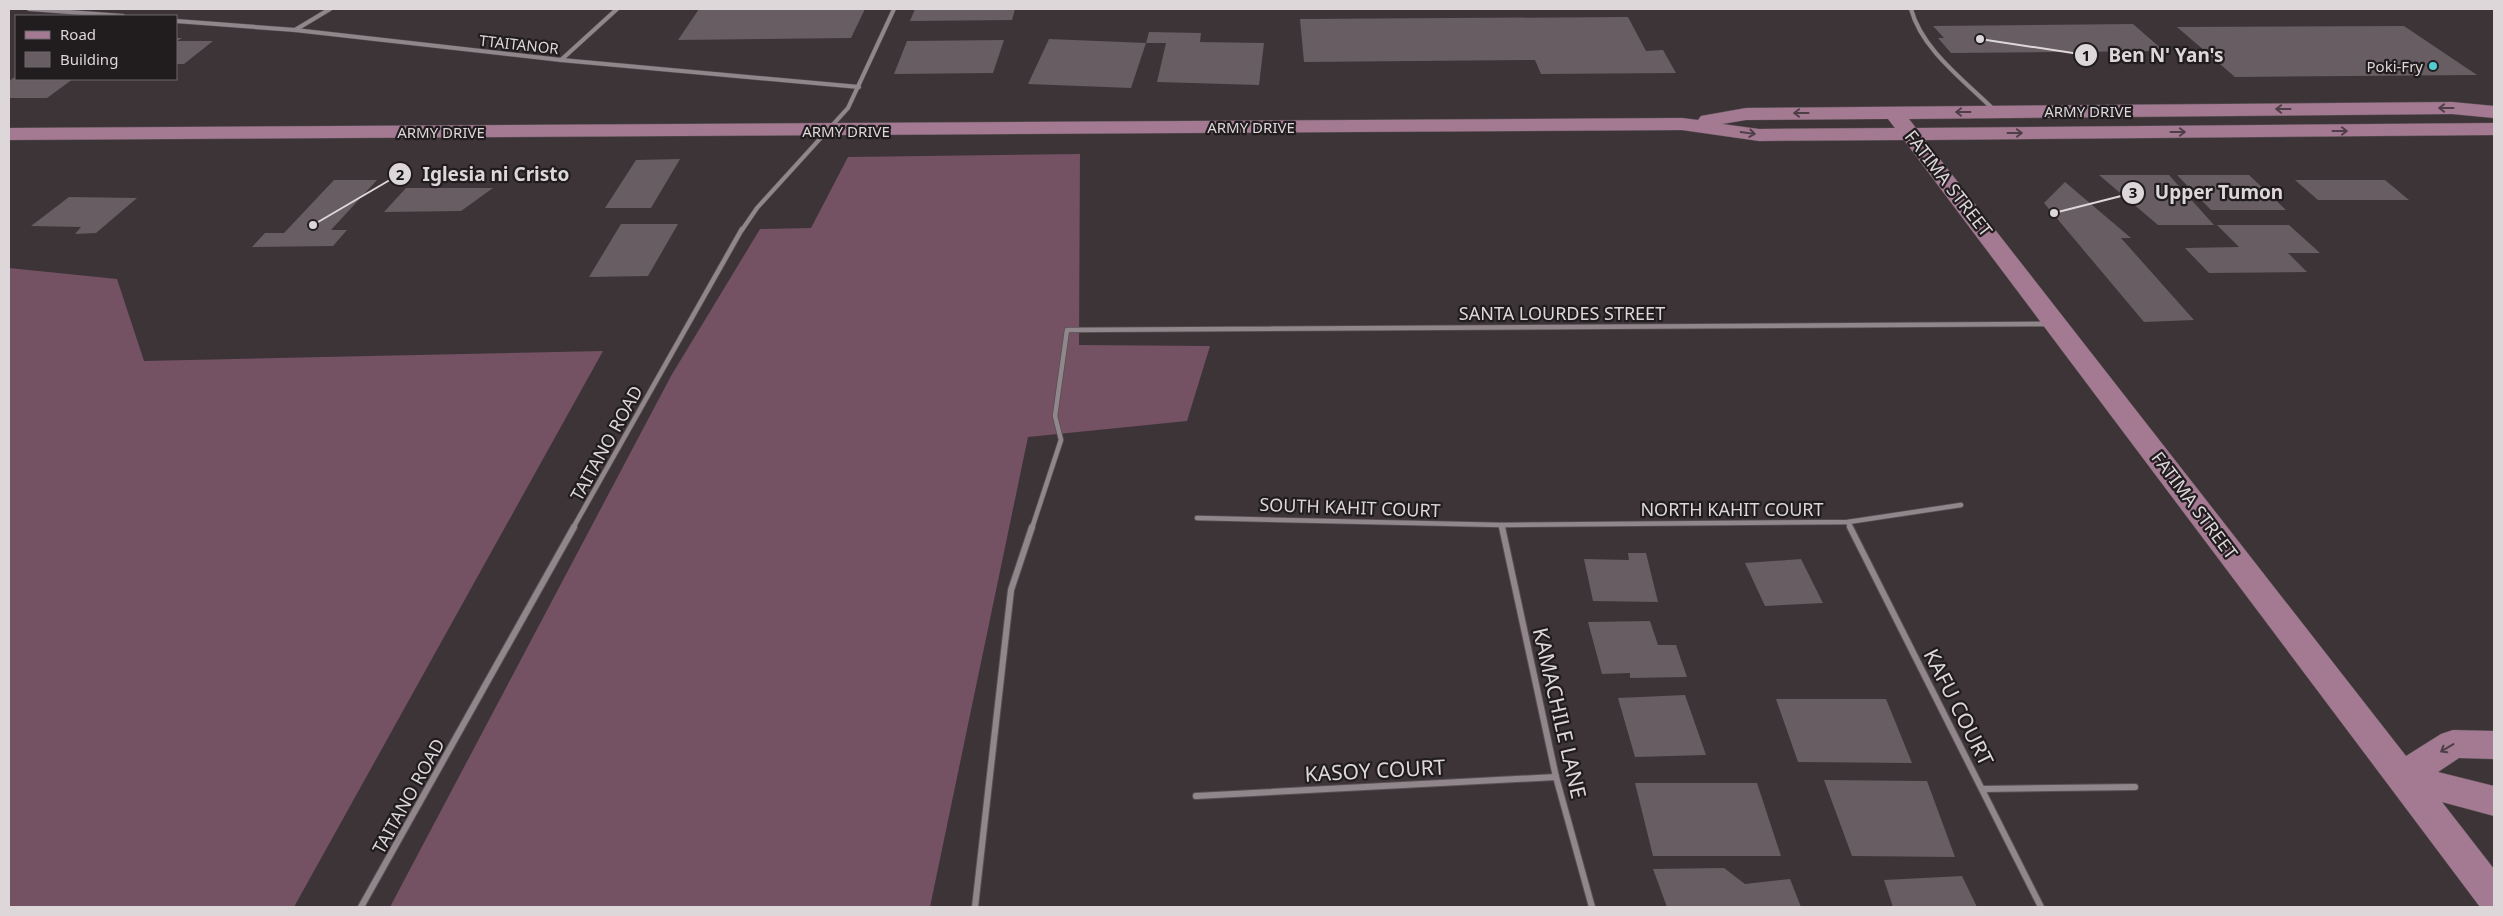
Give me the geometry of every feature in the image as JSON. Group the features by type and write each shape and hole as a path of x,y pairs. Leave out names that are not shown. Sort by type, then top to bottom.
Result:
{"main road":[{"name":"ARMY DRIVE","path":"1682,124 1759,135 1903,123 1996,112 2452,108 2494,112"},
{"name":"ARMY DRIVE","path":"9,134 829,131 1682,124 1746,114 1903,123 2494,129"},
{"name":"FATIMA STREET","path":"1903,123 2494,897"},
{"path":"2402,777 2453,744 2494,745"},
{"path":"2402,777 2494,801"}],"street":[{"path":"28,9 109,15"},
{"path":"295,30 330,9"},
{"path":"561,60 617,9"},
{"name":"TAITANO ROAD","path":"362,907 735,239 757,208 848,108 860,88 894,9"},
{"path":"1912,9 1912,17 1934,51 1996,112"},
{"name":"TTAITANOR","path":"178,20 295,30 561,60 860,88"},
{"name":"SANTA LOURDES STREET","path":"975,907 1011,590 1061,440 1055,416 1056,397 1067,330 2057,324"},
{"name":"NORTH KAHIT COURT","path":"1502,525 1848,522 1961,505"},
{"name":"SOUTH KAHIT COURT","path":"1197,518 1502,525"},
{"name":"KAFU COURT","path":"1848,522 2040,907"},
{"name":"KAMACHILE LANE","path":"1502,525 1556,777 1592,907"},
{"name":"KASOY COURT","path":"1196,796 1556,777"},
{"path":"1983,790 2135,787"}],"shaded area":[{"path":"1080,154 1079,345 1210,346 1187,421 1028,437 930,907 390,907 671,376 760,229 811,228 848,157"},
{"path":"9,268 117,279 144,361 603,351 294,907 9,907"}],"building":[{"path":"699,9 865,9 851,38 678,40"},
{"path":"915,9 1015,9 1012,20 910,21"},
{"path":"1628,17 1646,51 1663,50 1676,73 1541,74 1535,60 1304,62 1300,19"},
{"path":"2133,24 2164,51 1951,53 1938,38 1944,38 1933,26"},
{"path":"2404,26 2477,75 2235,77 2177,27"},
{"path":"1149,32 1201,33 1200,42 1264,43 1259,85 1157,82 1166,43 1146,43"},
{"path":"1049,39 1146,43 1131,88 1028,84"},
{"path":"1004,40 993,73 894,74 907,41"},
{"path":"178,41 213,41 184,64 178,64"},
{"path":"15,77 15,80 72,80 47,98 9,98 9,81"},
{"path":"680,159 651,208 605,208 636,160"},
{"path":"2099,175 2169,175 2214,225 2158,225"},
{"path":"2177,175 2249,175 2286,210 2211,210"},
{"path":"334,180 377,180 331,230 347,230 333,246 252,247 265,233 284,233"},
{"path":"2295,180 2385,180 2409,200 2318,200"},
{"path":"2065,182 2131,238 2121,238 2194,320 2144,322 2044,203"},
{"path":"406,188 493,188 461,211 384,212"},
{"path":"69,197 137,198 96,233 75,234 81,227 31,226"},
{"path":"621,224 678,224 648,276 589,277"},
{"path":"2217,225 2289,225 2320,253 2288,253 2307,272 2209,273 2185,248 2239,247"},
{"path":"1628,553 1646,553 1658,602 1593,601 1584,559 1629,560"},
{"path":"1801,559 1823,603 1765,606 1745,563"},
{"path":"1650,621 1658,645 1676,645 1687,677 1630,678 1630,673 1602,674 1588,622"},
{"path":"1685,695 1706,755 1635,757 1618,698"},
{"path":"1776,699 1886,699 1912,763 1798,762"},
{"path":"1824,780 1927,781 1955,857 1852,856"},
{"path":"1635,783 1757,783 1781,856 1653,856"},
{"path":"1724,868 1745,884 1790,879 1801,907 1667,907 1653,869"},
{"path":"1962,876 1977,907 1893,907 1884,880"}],"place":[{"name":"Ben N' Yan's","path":"1980,39"},
{"name":"Poki-Fry","path":"2433,66"},
{"name":"Upper Tumon","path":"2054,213"},
{"name":"Iglesia ni Cristo","path":"313,225"}]}
